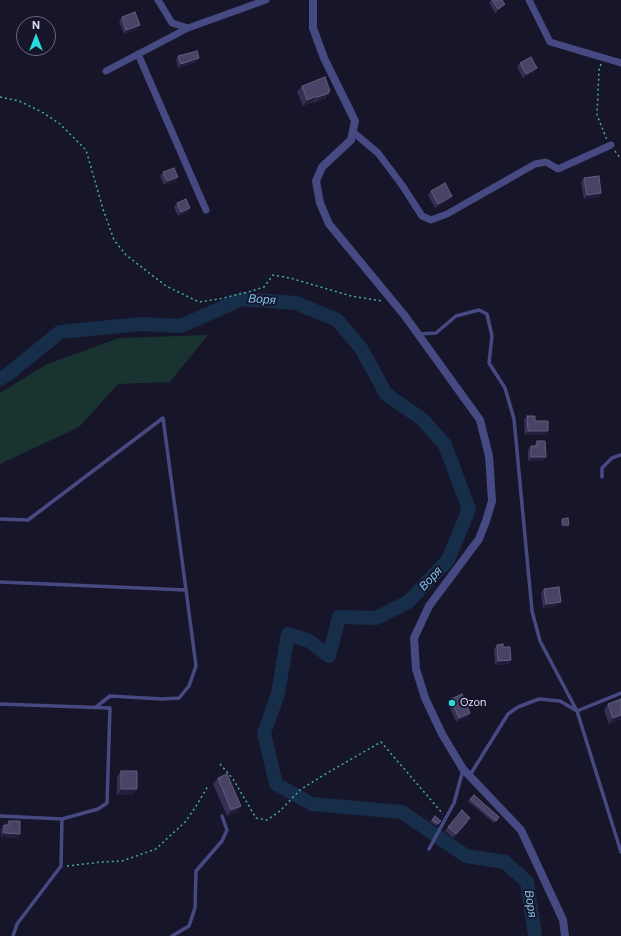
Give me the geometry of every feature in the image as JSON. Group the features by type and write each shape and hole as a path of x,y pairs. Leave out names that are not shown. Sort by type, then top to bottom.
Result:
{"street":[{"path":"158,0 172,23 188,28"},
{"path":"106,71 188,28 266,0"},
{"path":"313,0 313,28 324,58 355,121 351,140 322,166 316,181 320,203 329,224 406,316 480,420 489,456 492,501 486,521 479,539 429,606 414,638 416,669 425,698 442,734 463,769 521,830 563,920 565,936"},
{"path":"529,0 550,42 621,63"},
{"path":"138,54 206,210"},
{"path":"353,132 378,153 402,185 422,216 431,220 447,214 535,164 546,162 558,169 611,145"}],"lane":[{"path":"418,334 436,333 456,316 479,310 487,314 492,336 489,363 505,388 514,419 532,611 540,641 577,711 621,852"},
{"path":"0,519 28,520 163,418 196,666 189,686 179,698 162,699 110,696 96,707"},
{"path":"602,476 602,468 612,458 621,455"},
{"path":"0,582 186,590"},
{"path":"577,711 621,694"},
{"path":"469,776 508,714 518,707 538,699 560,701 577,711"},
{"path":"0,704 110,708 108,803 98,809 62,819 0,816"},
{"path":"429,850 454,803 463,769"},
{"path":"172,936 189,926 195,908 196,870 222,841 227,830 222,816"},
{"path":"13,936 18,924 61,866 62,819"}],"path":[{"path":"603,58 599,70 597,115 607,139 621,159"},
{"path":"0,97 19,101 42,112 60,124 86,150 103,209 114,240 126,255 166,286 199,302 252,292 264,287 273,275 290,278 351,296 382,301"},
{"path":"220,764 233,779 256,818 267,820 280,811 300,790 381,742 446,817"},
{"path":"61,866 122,861 156,849 185,822 208,786"}],"green space":[{"path":"208,335 170,382 118,384 79,427 0,464 0,393 45,365 119,338"}],"building":[{"path":"492,0 502,0 505,4 498,9"},
{"path":"135,12 140,25 126,30 122,17"},
{"path":"197,51 199,58 181,64 178,56"},
{"path":"531,57 537,68 526,74 520,63"},
{"path":"325,77 330,91 328,91 329,93 307,100 302,86"},
{"path":"174,168 178,177 167,181 163,172"},
{"path":"599,176 601,193 587,195 584,178"},
{"path":"445,183 452,196 438,204 431,191"},
{"path":"186,199 190,208 181,212 177,203"},
{"path":"527,416 535,416 535,421 548,421 548,431 528,431"},
{"path":"537,441 545,441 546,457 531,457 531,446 537,446"},
{"path":"568,518 569,525 563,525 562,519"},
{"path":"559,587 561,602 546,604 544,589"},
{"path":"503,644 503,647 510,647 511,660 498,661 497,645"},
{"path":"462,694 470,713 459,718 451,699"},
{"path":"621,699 621,715 613,718 608,704"},
{"path":"121,771 137,771 137,789 121,789"},
{"path":"227,774 241,806 231,810 218,778"},
{"path":"474,795 499,817 496,821 470,799"},
{"path":"462,810 470,818 456,834 448,827"},
{"path":"435,816 441,821 438,824 432,820"},
{"path":"9,821 20,821 20,834 4,833 4,825 9,825"}],"waterway":[{"name":"Воря","path":"0,379 60,332 141,324 181,326 242,299 296,303 337,320 361,348 386,394 422,419 445,445 469,509 448,560 408,602 376,618 339,617 329,656 309,641 288,634 278,694 264,733 276,784 312,804 402,812 466,856 505,862 527,882 535,936"}],"place":[{"name":"Ozon","path":"452,703"}]}
